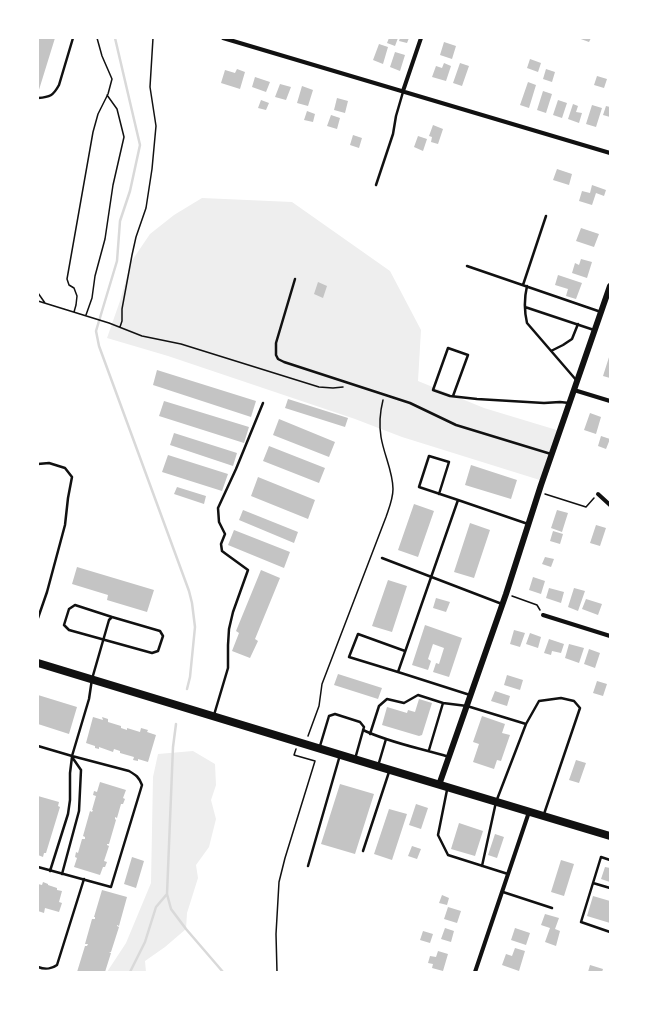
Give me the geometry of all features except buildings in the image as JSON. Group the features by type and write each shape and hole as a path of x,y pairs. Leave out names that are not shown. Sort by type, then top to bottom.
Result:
{"main road":[{"path":"38,663 610,836"}],"street":[{"path":"223,38 610,153"},
{"path":"403,91 421,38"},
{"path":"443,786 449,757 503,604 539,492 610,288"},
{"path":"574,390 610,401"},
{"path":"598,494 610,504"},
{"path":"543,615 610,636"},
{"path":"475,972 529,812"}],"lane":[{"path":"38,98 51,96 55,92 61,79 72,38"},
{"path":"376,185 393,134 403,91"},
{"path":"523,285 546,216"},
{"path":"467,266 601,312"},
{"path":"295,280 276,343 276,355 278,359 410,403 456,425 552,454"},
{"path":"527,286 524,296 524,314 527,323 577,381"},
{"path":"525,307 595,330"},
{"path":"551,352 572,339 578,324"},
{"path":"453,396 468,355 448,348 433,390 453,396 544,403 560,402 570,404"},
{"path":"214,716 228,668 229,629 233,612 248,570 222,551 221,544 225,534 219,522 218,508 239,463 263,403"},
{"path":"439,494 449,462 429,456 419,487 439,494 529,524"},
{"path":"38,464 49,463 65,468 72,477 65,525 47,592 38,618"},
{"path":"398,672 458,500"},
{"path":"382,558 503,604"},
{"path":"75,606 112,617 160,631 163,636 158,651 152,653 103,640 70,630 64,625 69,608 75,606"},
{"path":"50,871 68,814 72,756 89,699 92,679 103,640 109,620 112,617"},
{"path":"405,651 358,634 349,657 471,696"},
{"path":"370,734 379,706 387,699 404,703 418,695 443,703 467,706 526,724"},
{"path":"482,866 496,802 526,724 539,701 561,698 574,701 580,708 544,816"},
{"path":"429,750 443,703"},
{"path":"320,749 329,716 335,714 360,722 364,727 355,759"},
{"path":"363,730 370,734 449,757"},
{"path":"378,766 386,739"},
{"path":"38,746 129,771 138,776 142,785 111,887 38,867"},
{"path":"308,866 340,755"},
{"path":"62,874 79,811 81,770 72,756"},
{"path":"363,851 390,770"},
{"path":"443,786 438,835 448,855 508,874"},
{"path":"610,860 601,857 581,922 610,932"},
{"path":"38,967 43,969 51,969 57,965 84,880"},
{"path":"593,883 610,888"},
{"path":"502,892 552,908"}],"path":[{"path":"74,312 77,296 74,288 70,285 67,279 93,132 98,114 107,95 112,79 102,56 97,38"},
{"path":"120,327 134,243 146,208 152,169 156,126 150,87 152,38"},
{"path":"86,316 92,298 95,276 105,239 113,185 124,137 117,110 107,95"},
{"path":"38,293 45,303"},
{"path":"38,301 109,323 142,336 181,344 319,387 342,387 347,383"},
{"path":"277,972 276,934 279,882 315,761 294,755 298,744 306,742 319,706 322,684 383,524 393,490 381,437 380,419 384,394"},
{"path":"539,492 586,506 598,494"},
{"path":"506,594 537,605 543,615"}],"shaded area":[{"path":"202,198 292,202 390,271 421,330 418,381 484,408 560,431 543,481 402,437 355,419 168,356 107,338 120,301 131,262 150,234 174,215"},
{"path":"193,751 215,764 216,785 211,800 216,819 209,847 196,865 198,878 187,913 186,929 165,947 145,961 146,972 107,972 126,943 151,883 153,777 158,754"}],"waterway":[{"path":"115,38 140,145 130,191 120,221 117,261 96,331 99,346 189,591 195,627 190,677 187,689"},
{"path":"176,724 173,747 167,894 171,909 223,972"},
{"path":"130,972 145,942 156,907 167,894"}]}
